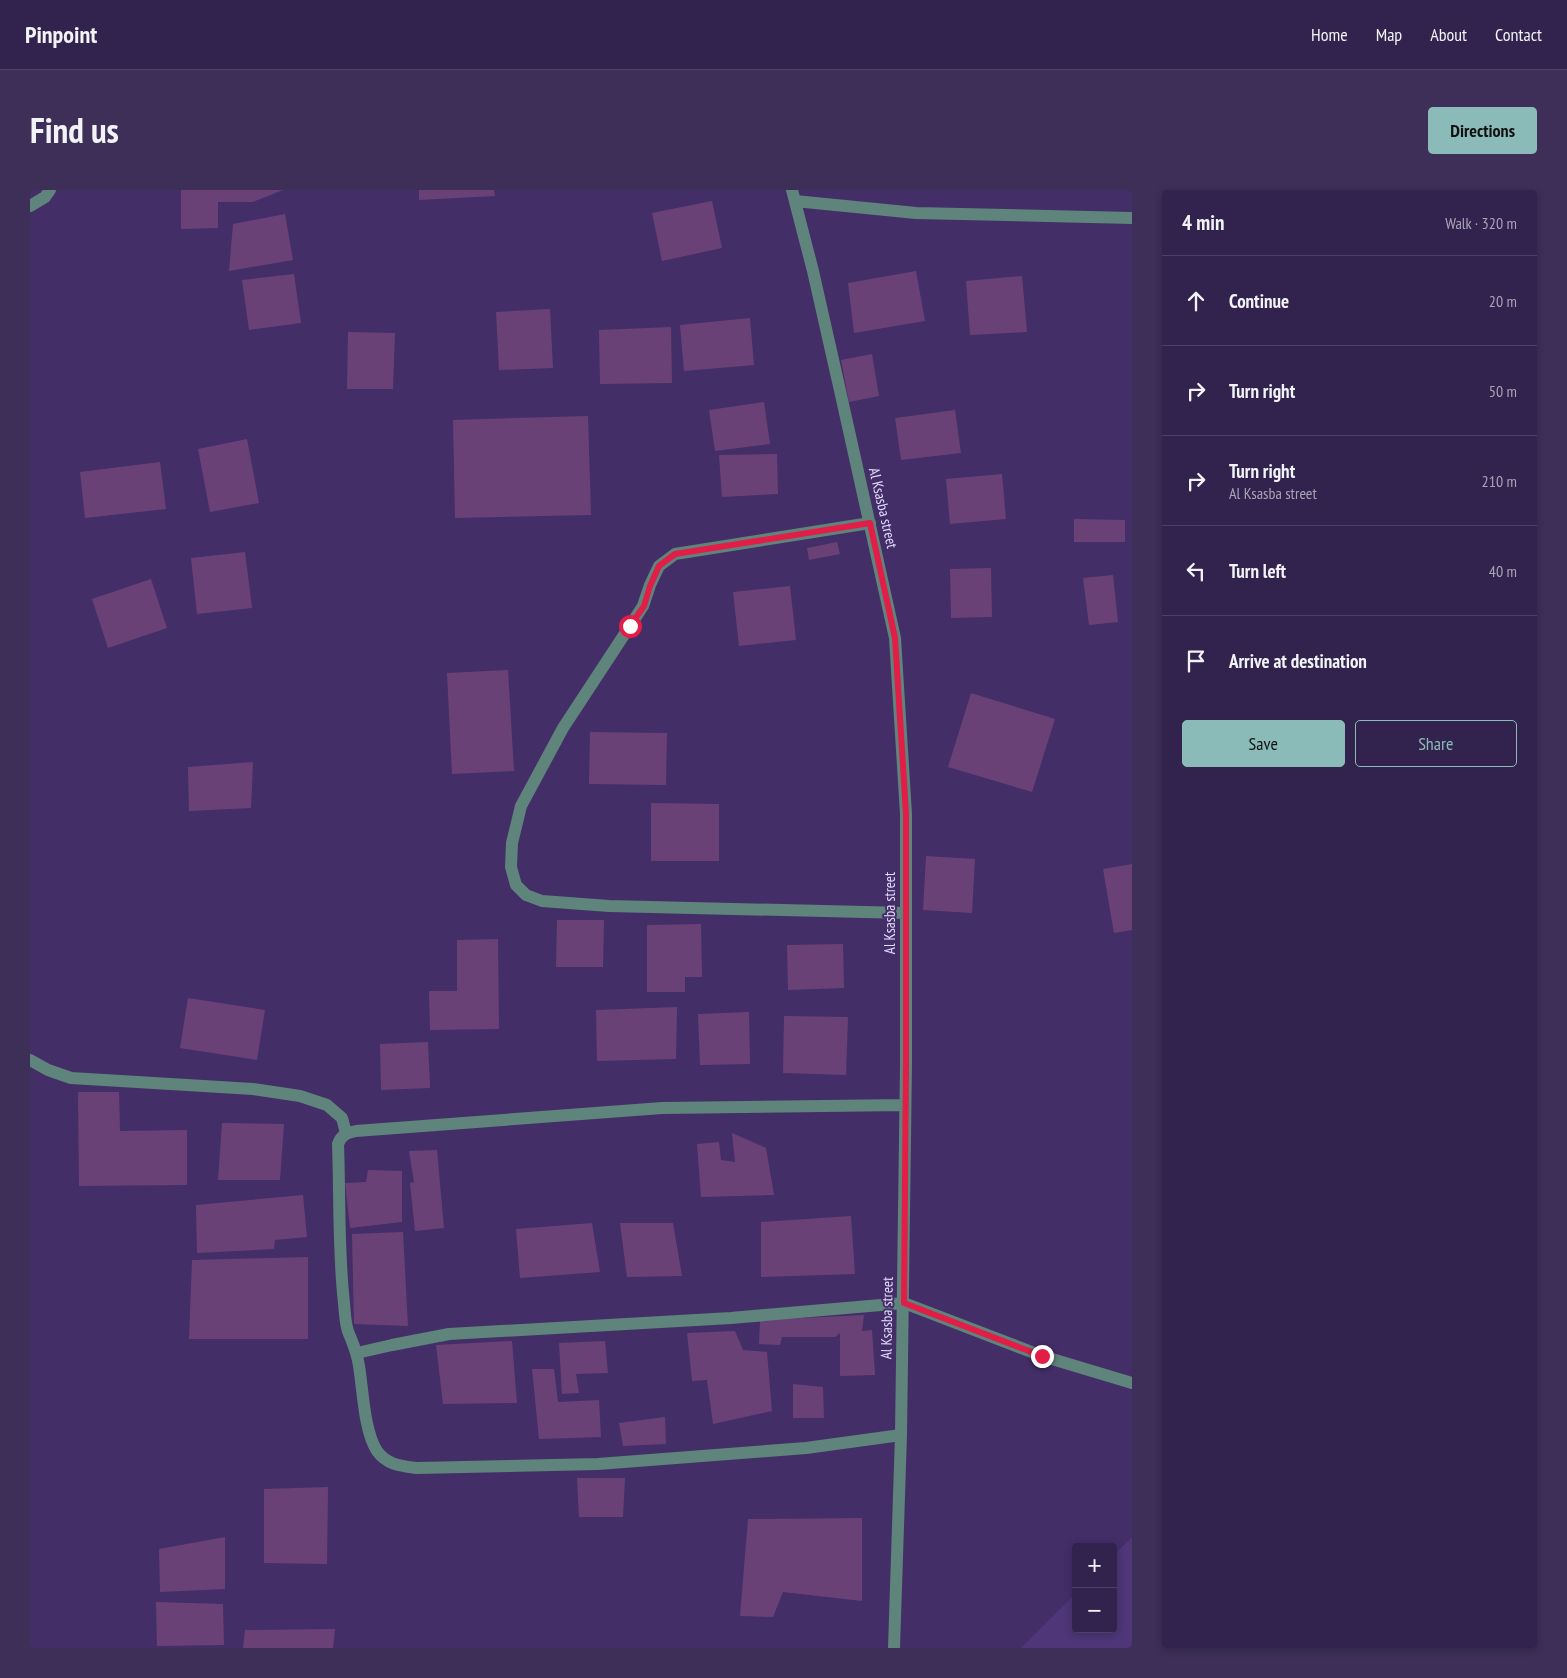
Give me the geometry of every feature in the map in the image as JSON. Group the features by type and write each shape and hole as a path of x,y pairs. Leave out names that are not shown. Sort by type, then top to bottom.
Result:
{"street":[{"path":"30,206 45,197 50,190"},
{"path":"794,195 916,213 1132,218"},
{"name":"Al Ksasba street","path":"794,195 895,638 906,814 906,913 904,1303 894,1648"},
{"path":"870,523 675,554 659,566 644,606 563,728 521,806 512,842 511,867 516,884 526,895 542,901 609,906 906,913"},
{"path":"30,1060 48,1070 70,1078 252,1089 300,1096 327,1105 342,1118 346,1133"},
{"path":"901,1436 806,1448 598,1464 417,1468 388,1462 378,1451 369,1434 357,1354 354,1341 348,1333 344,1302 338,1193 338,1144 340,1137 346,1133 380,1128 662,1108 905,1105"},
{"path":"357,1354 449,1334 731,1318 904,1303 1042,1356 1132,1383"}],"shaded area":[{"path":"1132,1537 1132,1648 1021,1648 1072,1597 1072,1633 1117,1633 1117,1552"}],"building":[{"path":"181,190 283,190 253,202 218,202 218,228 181,229"},
{"path":"419,190 494,190 495,196 419,200"},
{"path":"712,201 722,248 662,261 652,213"},
{"path":"285,214 293,260 229,271 233,224"},
{"path":"916,271 925,321 854,333 848,283"},
{"path":"294,274 301,323 249,330 242,280"},
{"path":"1022,276 1027,332 970,335 966,281"},
{"path":"550,309 553,368 499,370 496,312"},
{"path":"750,318 754,365 684,371 680,325"},
{"path":"671,327 672,383 600,384 599,330"},
{"path":"348,332 395,333 393,389 347,389"},
{"path":"872,354 879,396 849,402 841,360"},
{"path":"764,402 770,444 715,451 709,410"},
{"path":"955,410 961,453 901,460 895,418"},
{"path":"588,416 591,515 455,518 453,420"},
{"path":"247,439 259,503 210,512 198,449"},
{"path":"777,454 778,494 722,497 719,455"},
{"path":"160,462 166,509 85,518 80,472"},
{"path":"1002,474 1006,519 950,524 946,479"},
{"path":"1074,519 1125,520 1125,542 1074,542"},
{"path":"837,542 840,554 809,560 807,548"},
{"path":"245,552 252,608 197,614 191,558"},
{"path":"991,568 992,617 951,618 950,569"},
{"path":"1113,575 1118,622 1089,625 1083,578"},
{"path":"151,579 167,628 108,648 92,599"},
{"path":"790,586 796,640 739,646 733,592"},
{"path":"508,670 514,771 452,774 447,673"},
{"path":"971,693 1055,719 1032,792 948,767"},
{"path":"590,732 667,733 666,785 589,784"},
{"path":"253,762 251,808 189,811 188,767"},
{"path":"651,803 719,804 719,861 651,861"},
{"path":"926,856 975,859 972,913 923,910"},
{"path":"1132,864 1132,930 1114,933 1103,869"},
{"path":"557,920 604,920 603,967 556,967"},
{"path":"701,924 702,977 685,977 685,992 647,992 647,925"},
{"path":"498,939 499,1029 430,1030 429,991 457,991 457,940"},
{"path":"843,944 844,988 788,990 787,945"},
{"path":"188,998 265,1010 257,1060 180,1048"},
{"path":"677,1007 676,1059 597,1061 596,1010"},
{"path":"749,1012 750,1064 700,1065 698,1014"},
{"path":"784,1016 848,1017 846,1075 783,1073"},
{"path":"428,1042 430,1088 381,1090 380,1044"},
{"path":"78,1092 119,1092 120,1131 187,1130 187,1185 79,1186"},
{"path":"222,1123 284,1124 280,1180 218,1180"},
{"path":"732,1133 766,1148 774,1195 701,1197 697,1144 719,1142 721,1160 735,1162"},
{"path":"437,1150 444,1228 415,1231 410,1183 414,1182 409,1151"},
{"path":"368,1170 402,1171 402,1222 350,1228 345,1183 366,1182"},
{"path":"303,1195 307,1237 275,1240 274,1249 197,1253 196,1205"},
{"path":"851,1216 855,1274 761,1277 761,1222"},
{"path":"592,1223 600,1272 520,1278 516,1229"},
{"path":"620,1223 673,1223 682,1276 627,1277"},
{"path":"403,1232 408,1326 354,1324 352,1234"},
{"path":"308,1257 308,1339 189,1339 192,1260"},
{"path":"864,1315 862,1331 872,1330 875,1375 840,1376 840,1333 835,1337 782,1337 780,1345 759,1344 760,1320"},
{"path":"735,1331 743,1350 767,1352 772,1411 713,1424 707,1380 692,1381 687,1333"},
{"path":"512,1341 517,1403 443,1404 436,1345"},
{"path":"605,1341 608,1373 576,1374 579,1393 562,1394 559,1343"},
{"path":"532,1369 554,1369 558,1402 599,1400 601,1437 539,1439"},
{"path":"793,1384 823,1387 824,1418 793,1418"},
{"path":"665,1417 666,1444 623,1446 619,1423"},
{"path":"577,1478 625,1478 623,1517 579,1517"},
{"path":"328,1487 327,1564 264,1563 264,1489"},
{"path":"862,1518 862,1601 783,1592 773,1617 740,1616 748,1519"},
{"path":"225,1537 225,1589 160,1592 159,1549"},
{"path":"156,1602 223,1604 224,1645 157,1646"},
{"path":"335,1629 333,1648 243,1648 245,1630"}],"route":[{"path":"630,626 644,606 659,566 675,554 870,523 895,638 906,814 904,1303 1042,1356"}]}
